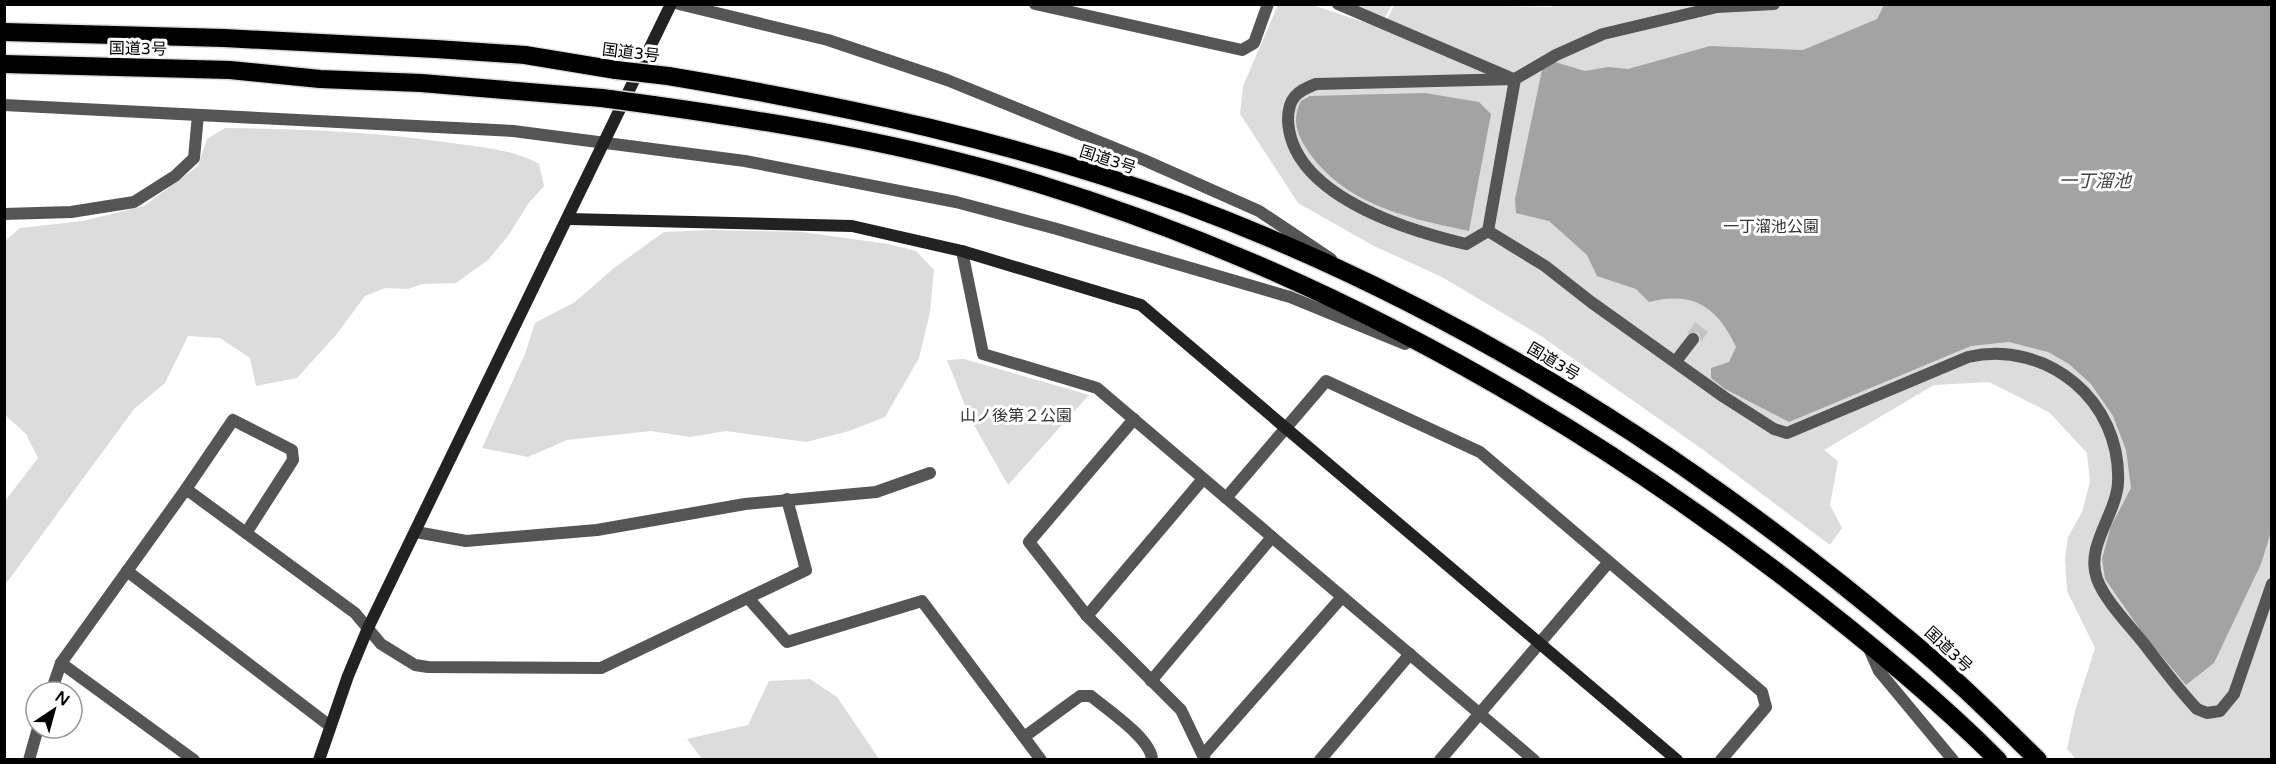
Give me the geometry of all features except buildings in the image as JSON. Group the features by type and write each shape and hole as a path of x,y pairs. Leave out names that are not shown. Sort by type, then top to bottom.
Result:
{"highway":[{"name":"国道3号","path":"4,32 224,38 525,55 777,94 919,126 1048,159 1181,203 1260,233 1365,281 1502,352 1617,423 1722,493 1910,639 2038,759"},
{"name":"国道3号","path":"4,64 230,70 320,79 444,85 602,98 765,121 918,152 1033,182 1144,219 1255,261 1372,317 1485,377 1606,451 1724,531 1866,641 1998,759"}],"street":[{"path":"320,759 330,726 368,628 569,219 671,4"},
{"path":"679,4 828,39 958,84 1144,160 1259,211 1365,281"},
{"path":"1035,4 1242,50 1254,43 1268,4"},
{"path":"1338,4 1515,79"},
{"path":"1515,79 1488,231 1466,244 1449,240 1355,205 1332,192 1308,167 1293,144 1288,107 1299,90 1316,84 1515,79 1566,50 1603,34 1717,7 1774,4"},
{"path":"4,105 513,131 745,161 834,177 956,202 1290,297 1485,377"},
{"path":"4,214 72,212 134,202 176,176 194,158 198,115"},
{"path":"569,219 852,226 962,251 1142,305 1677,759"},
{"path":"1488,231 1545,266 1591,302 1743,409 1774,429 1787,433 1968,357 1989,352 2037,359 2061,371 2084,391 2100,416 2117,460 2118,486 2094,564 2097,580 2181,693 2197,709 2206,713 2225,708 2234,694 2271,584"},
{"path":"962,251 982,354 1097,388 1534,759"},
{"path":"1676,361 1693,339"},
{"path":"1226,498 1326,381 1480,452 1762,692 1766,707 1721,759"},
{"path":"1134,419 1029,542 1087,616 1181,710 1204,757 1342,597"},
{"path":"55,680 61,663 233,420 292,450 293,460 246,533"},
{"path":"416,532 466,541 597,530 787,499 876,492 930,473"},
{"path":"1087,616 1203,479"},
{"path":"186,489 355,613 381,644 415,665 601,668 806,570 787,499"},
{"path":"1151,681 1272,537"},
{"path":"1440,759 1608,563"},
{"path":"127,571 330,726"},
{"path":"749,598 787,642 922,601 1041,759"},
{"path":"1866,641 1879,671 1953,759"},
{"path":"1320,759 1410,654"},
{"path":"61,663 194,759"},
{"path":"1024,737 1080,696 1091,696 1141,738 1152,754 1152,759"},
{"path":"29,759 35,740"}],"green space":[{"name":"一丁溜池","path":"1395,4 1552,7 1555,4 2271,5 2271,759 2077,760 2067,749 2075,711 2095,648 2067,591 2065,558 2068,537 2082,512 2090,482 2087,453 2050,413 1989,382 1934,385 1824,450 1838,461 1830,505 1842,528 1830,545 1702,449 1538,334 1442,277 1374,246 1298,203 1240,114 1243,86 1278,5 1312,5 1382,28"},
{"path":"1343,5 1392,5 1384,19"},
{"path":"225,128 371,134 500,150 539,164 544,186 528,204 508,236 488,260 456,283 422,284 408,289 385,288 365,296 336,335 297,378 256,386 250,358 220,338 188,336 165,383 134,409 5,585 5,501 38,458 26,434 5,415 5,241 20,228 83,221 144,206 198,166 207,139"},
{"path":"713,230 802,232 888,244 916,251 934,270 930,312 919,358 885,417 849,431 806,442 726,431 690,437 651,431 567,440 528,457 482,448 525,354 535,323 575,302 614,268 664,232"},
{"name":"山ノ後第２公園","path":"964,359 1089,395 1008,485 970,418 947,360"},
{"path":"810,679 837,697 879,759 702,759 687,739 748,725 769,681"}],"water":[{"name":"一丁溜池","path":"1884,5 2271,5 2271,532 2261,564 2214,663 2186,685 2144,635 2105,579 2102,559 2111,526 2131,488 2126,450 2113,416 2091,384 2069,364 2048,352 2009,342 1971,346 1789,422 1725,389 1711,378 1711,368 1729,362 1736,347 1729,333 1712,312 1702,305 1679,299 1649,302 1636,289 1597,276 1587,255 1549,221 1516,213 1515,199 1542,70 1555,62 1585,71 1608,67 1628,69 1710,46 1803,50 1877,19"},
{"path":"1425,93 1479,102 1491,114 1469,231 1400,214 1357,195 1338,183 1321,167 1306,148 1298,131 1296,120 1298,108 1301,101 1310,96"}],"park label":[{"name":"一丁溜池公園","path":"1771,226"}]}
